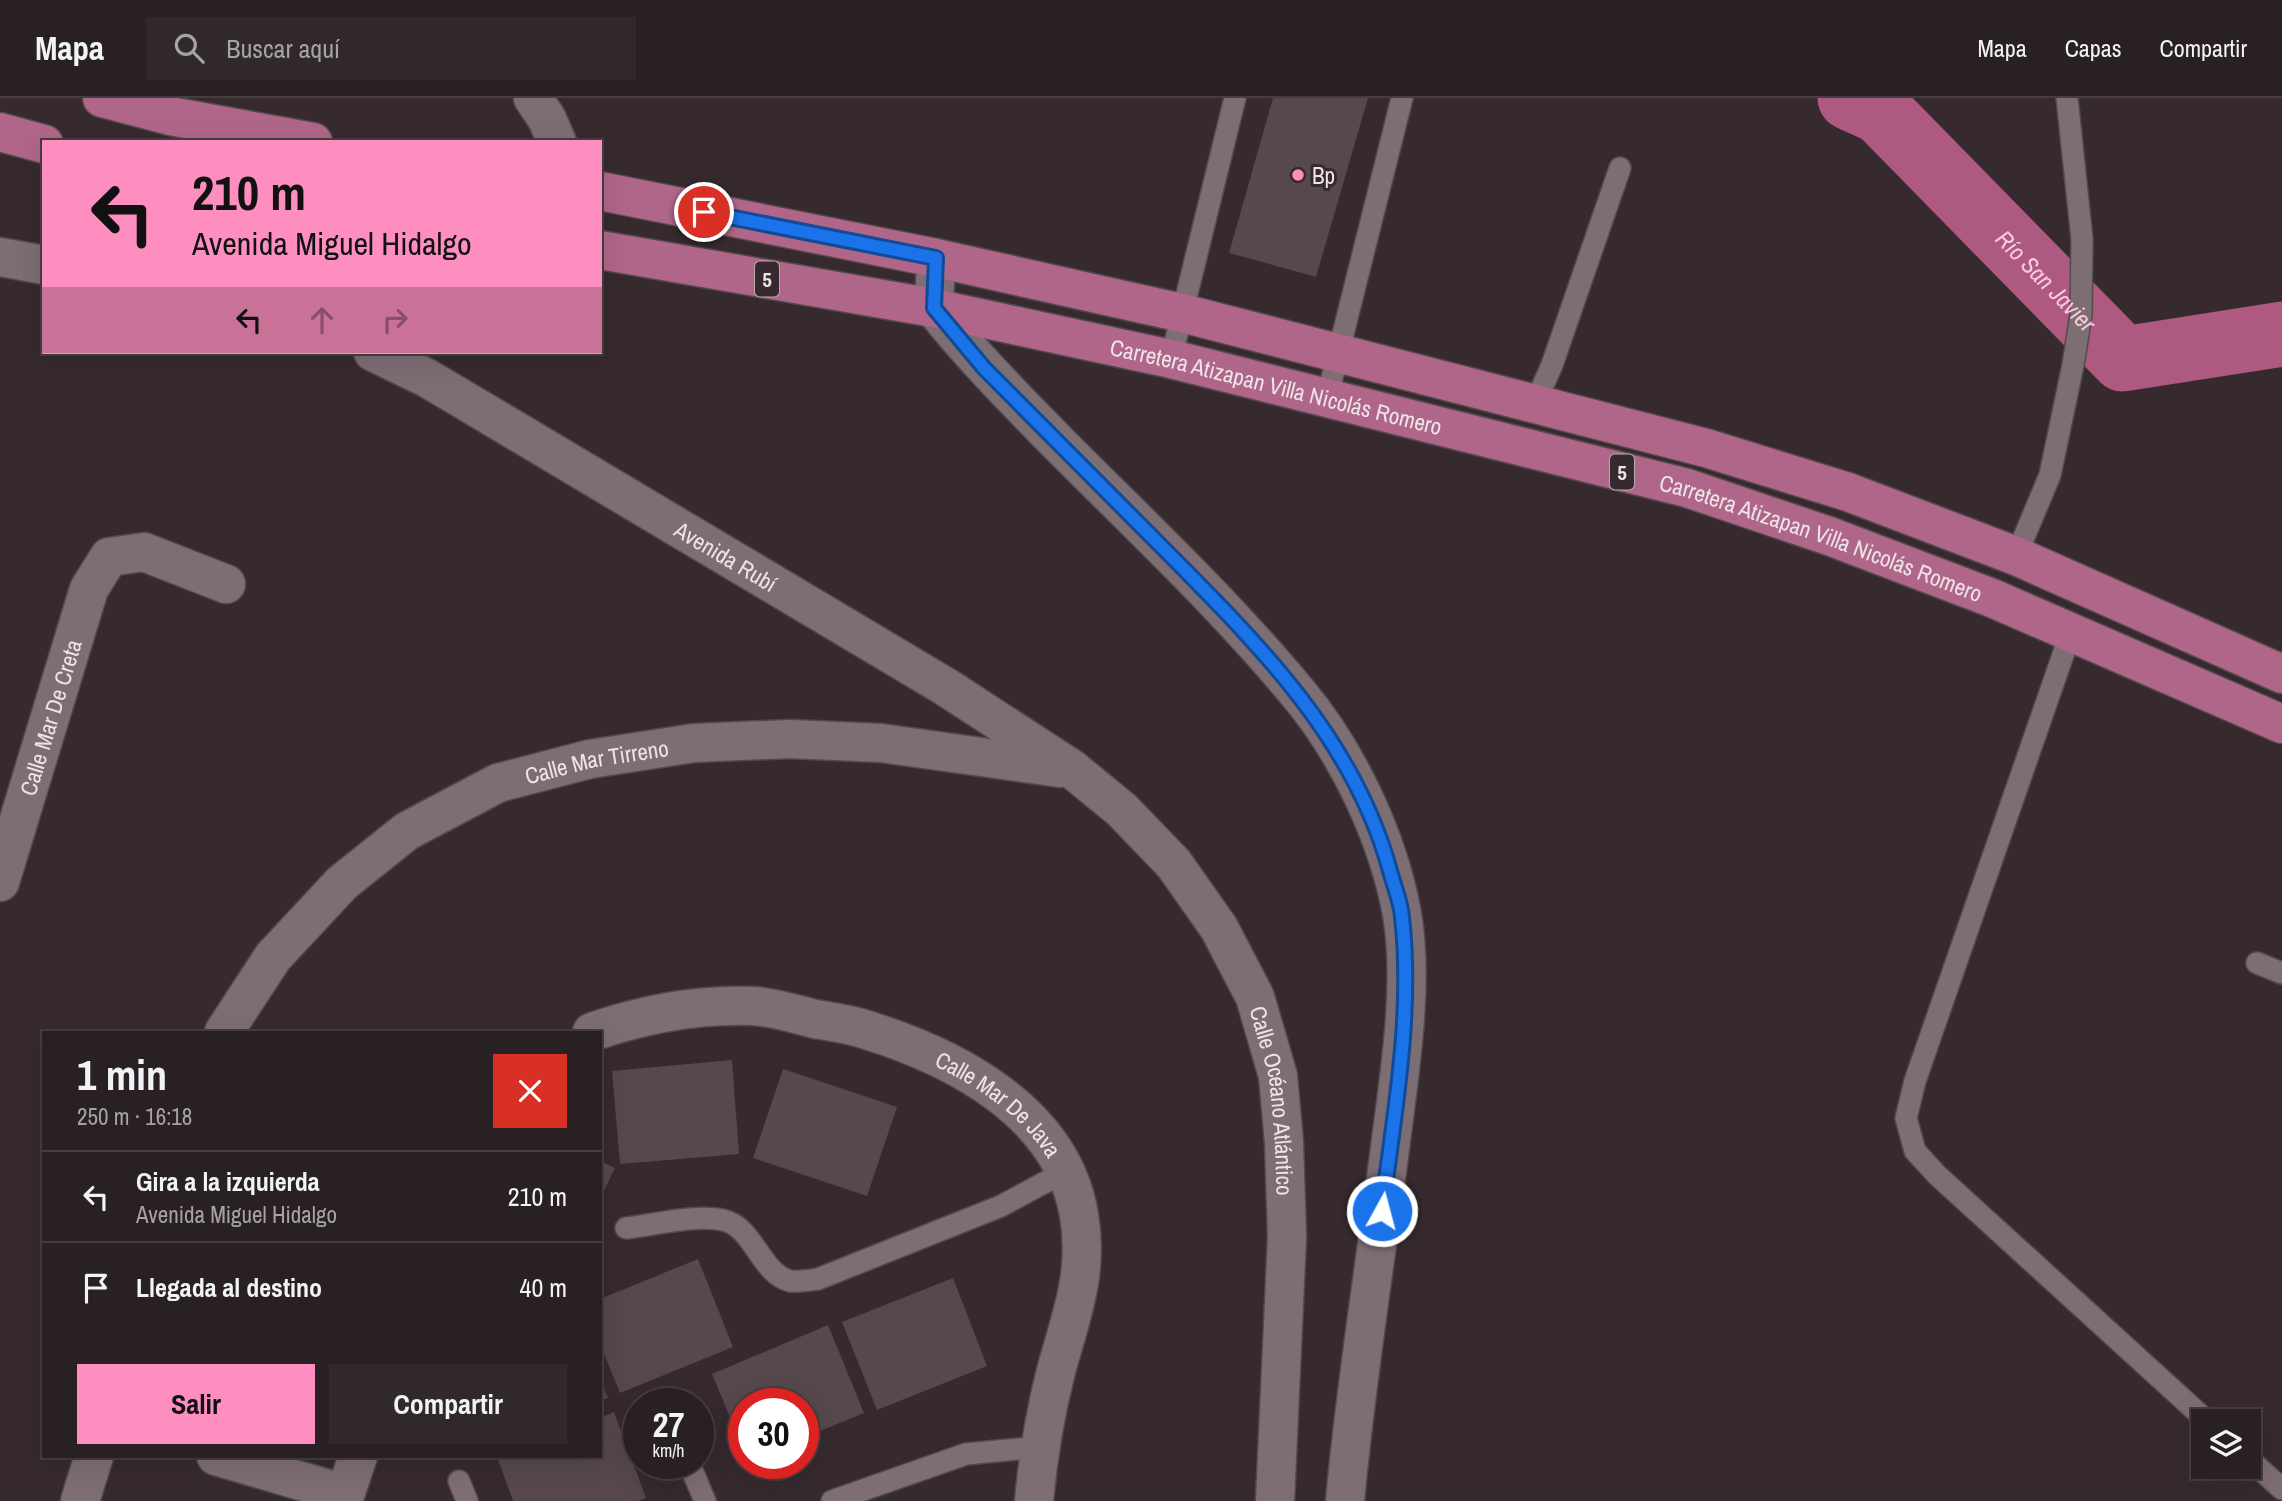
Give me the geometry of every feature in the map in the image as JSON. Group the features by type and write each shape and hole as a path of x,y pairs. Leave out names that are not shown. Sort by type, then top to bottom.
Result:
{"main road":[{"path":"103,98 170,116 302,140"},
{"path":"0,132 42,143"},
{"name":"5","path":"602,191 936,258"},
{"name":"5","path":"602,250 934,308"},
{"name":"Carretera Atizapan Villa Nicolás Romero","path":"936,258 1182,313 1706,448 1848,492 2015,556 2282,674"},
{"name":"Carretera Atizapan Villa Nicolás Romero","path":"934,308 1171,359 1687,488 1829,536 2071,632 2282,724"}],"street":[{"path":"533,98 547,119 556,140"},
{"path":"936,258 934,308 984,368 1216,601 1299,694 1347,763 1383,846 1402,914 1405,992 1401,1061 1345,1501"},
{"name":"Avenida Rubí","path":"377,354 427,378 946,687 1072,769"},
{"name":"Calle Mar De Creta","path":"0,882 89,589 108,557 145,552 226,584"},
{"name":"Calle Mar Tirreno","path":"225,1031 273,957 342,883 407,831 498,783 590,759 694,743 790,739 881,743 1072,769"},
{"name":"Calle Océano Atlántico","path":"1072,769 1122,810 1174,864 1219,928 1255,997 1278,1076 1284,1142 1287,1237 1275,1501"},
{"name":"Calle Mar De Java","path":"595,1031 626,1020 697,1007 756,1006 866,1029 937,1058 984,1083 1025,1114 1050,1142 1066,1171 1079,1214 1083,1258 1075,1307 1056,1371 1039,1447 1034,1501"},
{"path":"79,1501 93,1458"},
{"path":"222,1458 344,1497 357,1458"}],"lane":[{"path":"1171,359 1235,98"},
{"path":"1326,398 1402,98"},
{"path":"2015,556 2050,475 2081,316 2082,239 2067,98"},
{"path":"1535,403 1552,365 1620,168"},
{"path":"2071,632 1915,1081 1906,1118 1915,1151 1937,1175 2194,1409"},
{"path":"2257,963 2282,973"},
{"path":"626,1228 703,1219 725,1220 743,1232 771,1268 790,1280 818,1279 1002,1206 1066,1171"},
{"path":"832,1501 966,1454 1039,1447"},
{"path":"2261,1470 2282,1489"},
{"path":"696,1479 705,1501"},
{"path":"459,1481 467,1501"}],"building":[{"name":"Bp","path":"1273,98 1368,98 1316,277 1229,253"},
{"path":"732,1060 739,1154 620,1164 612,1071"},
{"path":"783,1069 897,1107 867,1196 753,1158"},
{"path":"602,1162 615,1168 602,1195"},
{"path":"698,1259 733,1347 632,1388 623,1388 620,1393 602,1349 602,1298"},
{"path":"953,1278 987,1366 877,1410 842,1322"},
{"path":"828,1325 864,1413 819,1431 819,1388 728,1388 728,1412 712,1374"},
{"path":"602,1384 608,1398 602,1400"},
{"path":"614,1412 623,1436 623,1479 639,1479 646,1498 638,1501 513,1501 497,1458 602,1458 602,1417"}],"waterway":[{"name":"Río San Javier","path":"1850,98 1881,112 2123,359 2282,334"}],"place":[{"name":"Bp","path":"1298,175"}],"route":[{"path":"704,212 936,258 934,308 956,336 984,368 1216,601 1299,694 1347,763 1383,846 1402,914 1406,978 1401,1061 1382,1211"}]}
